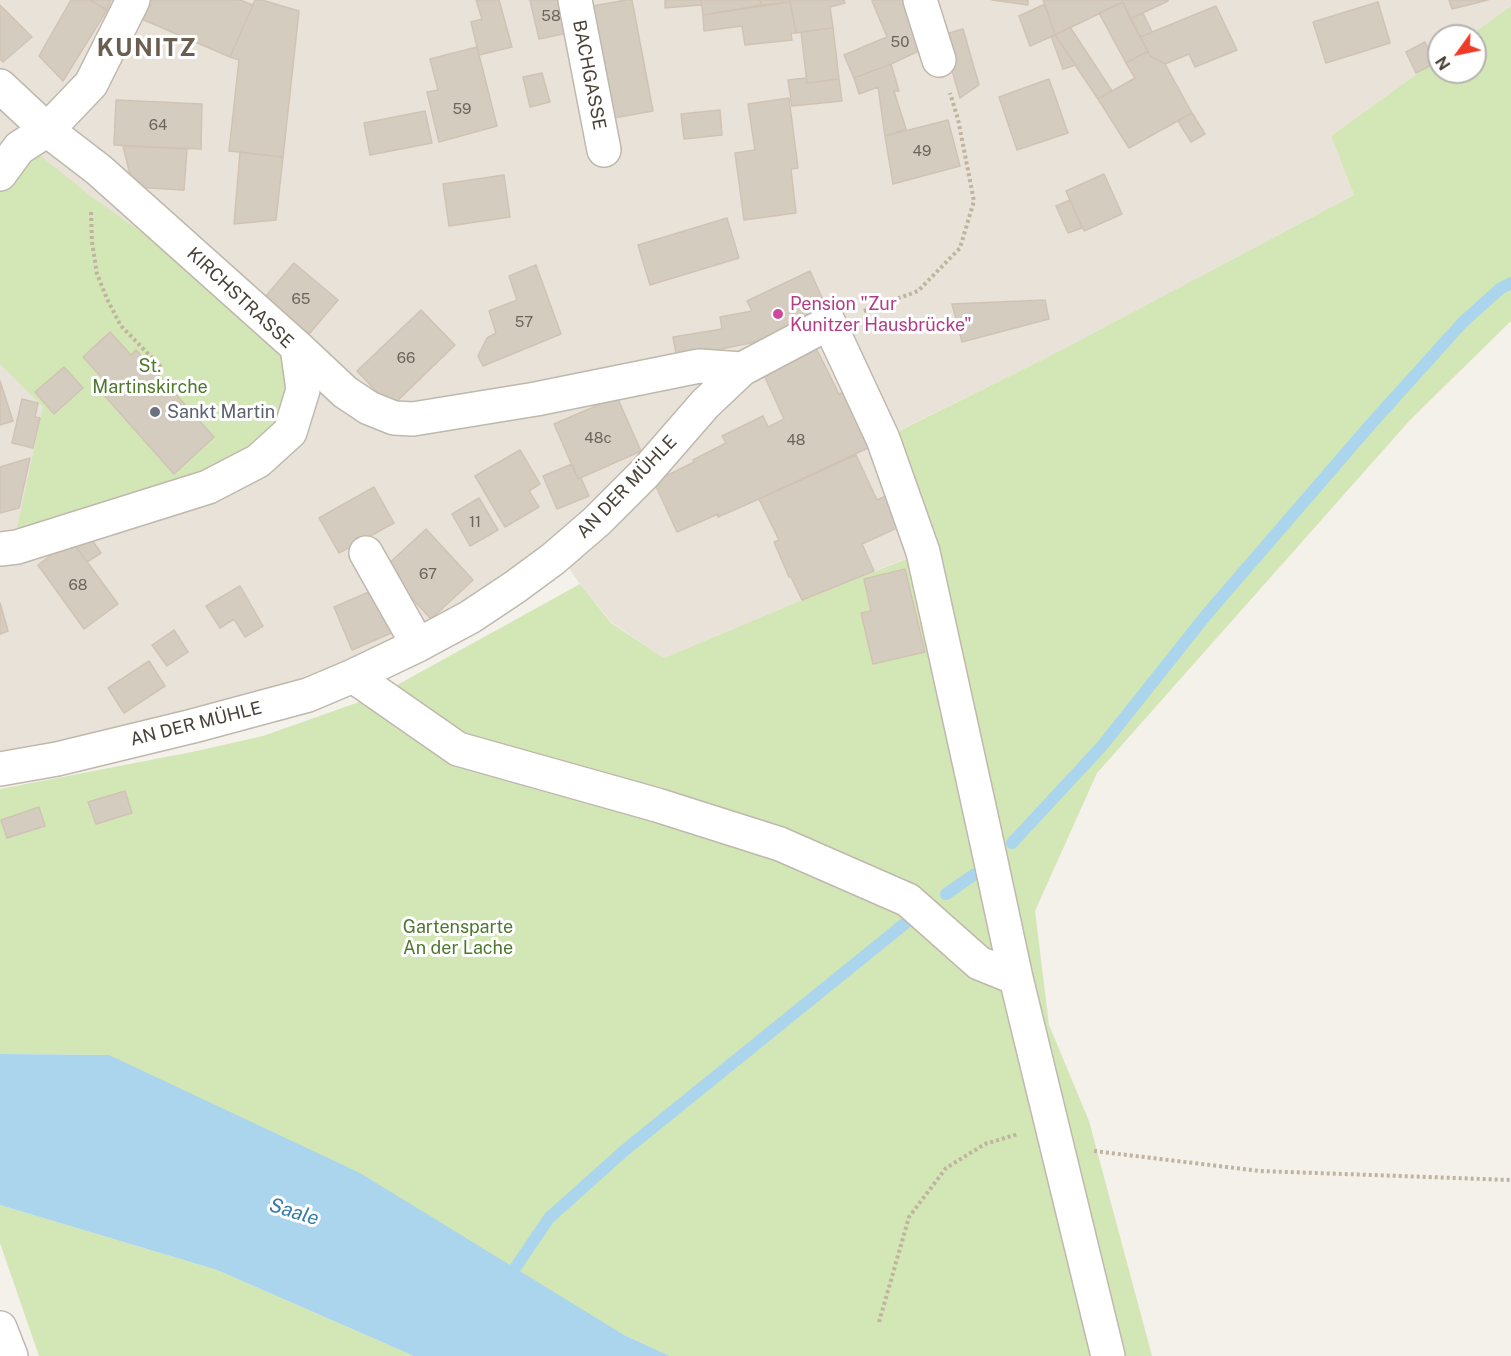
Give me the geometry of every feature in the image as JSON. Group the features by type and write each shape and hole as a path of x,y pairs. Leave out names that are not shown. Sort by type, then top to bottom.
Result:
{"street":[{"path":"0,174 19,148 47,130 91,84 133,0"},
{"name":"BACHGASSE","path":"575,0 604,150"},
{"path":"920,0 939,60"},
{"name":"KIRCHSTRASSE","path":"0,86 47,130 99,170 297,347 303,390 290,432 258,461 208,487 17,547 0,549"},
{"path":"829,323 884,438 922,552 1016,978 1108,1356"},
{"name":"AN DER MÜHLE","path":"0,769 57,759 308,695 417,645 470,617 553,559 597,521 645,472 705,404 742,369 829,323"},
{"path":"297,347 345,392 369,408 394,418 413,418 536,399 699,366 742,369"},
{"path":"366,553 417,645"},
{"path":"352,676 458,749 657,805 780,844 908,900 979,963 1016,978"},
{"path":"0,1328 11,1356"}],"path":[{"path":"829,323 918,291 960,248 974,201 958,119 939,60"},
{"path":"99,170 91,211 92,242 97,274 108,302 122,326 163,369"},
{"path":"879,1322 909,1217 946,1168 985,1144 1032,1130 1094,1151 1260,1171 1511,1180"}],"shaded area":[{"path":"0,0 1511,0 1511,6 1486,24 1427,24 1427,67 1331,136 1354,195 1046,358 884,438 923,552 664,658 611,622 580,584 552,543 450,617 327,679 190,716 0,755"}],"green space":[{"name":"Gartensparte An der Lache","path":"1511,6 1511,321 1410,420 1097,773 1035,911 1049,1025 1089,1121 1152,1356 670,1356 624,1335 109,1055 0,1054 0,789 263,736 379,695 580,584 611,623 664,658 922,553 883,439 1046,358 1354,195 1331,136 1427,67 1427,84 1487,84 1486,24"},
{"name":"St. Martinskirche","path":"32,149 93,198 217,285 282,352 294,381 281,425 252,450 184,485 15,538 43,407 0,364 0,191"},
{"path":"0,1205 217,1270 414,1356 39,1356 0,1243"}],"water":[{"name":"Saale","path":"0,1054 109,1055 360,1173 624,1335 670,1356 414,1356 217,1270 0,1205"}],"building":[{"path":"71,0 90,0 107,10 63,81 39,56"},
{"path":"90,0 111,0 107,10"},
{"path":"144,0 240,0 253,5 230,57 137,17"},
{"path":"255,0 299,11 283,157 229,151 239,60 230,57"},
{"path":"476,0 499,0 512,47 479,55 471,22 482,19"},
{"path":"530,0 565,0 572,32 539,39"},
{"path":"632,0 653,111 608,119 587,7"},
{"path":"665,0 701,0 701,5 665,8"},
{"path":"701,0 760,0 761,5 703,15"},
{"path":"760,0 790,0 790,2 761,5"},
{"path":"790,0 844,0 845,3 830,7 833,28 796,33"},
{"path":"908,0 927,47 854,78 844,55 887,37 872,1"},
{"path":"992,0 1028,0 1028,5"},
{"path":"1043,0 1122,0 1123,2 1055,35"},
{"path":"1122,0 1168,0 1168,1 1130,19"},
{"path":"1449,0 1488,0 1452,9"},
{"path":"790,2 796,33 791,33 792,40 745,45 742,26 704,31 703,15"},
{"path":"1123,2 1148,51 1126,63 1099,13"},
{"path":"1378,2 1390,43 1326,63 1313,22"},
{"path":"1045,4 1055,35 1030,46 1019,16"},
{"path":"0,5 32,37 3,62 0,59"},
{"path":"1216,6 1237,50 1195,67 1189,54 1165,64 1150,56 1140,37"},
{"path":"1143,13 1152,32 1140,37 1130,19"},
{"path":"1070,27 1112,91 1098,99 1055,35"},
{"path":"833,28 839,79 807,83 801,32"},
{"path":"963,29 979,85 960,98 942,35"},
{"path":"1055,35 1076,65 1063,69 1051,36"},
{"path":"1425,42 1427,67 1416,73 1406,52"},
{"path":"477,47 497,126 439,142 427,92 438,90 430,59"},
{"path":"1148,51 1150,56 1165,64 1192,113 1129,148 1098,99 1135,78 1126,63"},
{"path":"891,64 899,91 894,91 906,129 885,136 878,87 859,94 854,78"},
{"path":"542,73 550,102 530,107 523,77"},
{"path":"806,78 807,83 839,79 842,101 792,106 788,80"},
{"path":"1049,79 1068,133 1017,150 999,97"},
{"path":"789,98 798,168 791,169 796,213 744,220 735,153 755,150 748,104"},
{"path":"116,100 202,104 201,149 114,145"},
{"path":"720,110 722,135 684,139 681,114"},
{"path":"425,111 432,143 370,155 364,123"},
{"path":"1192,113 1205,134 1191,142 1178,121"},
{"path":"948,120 960,166 893,184 885,136"},
{"path":"123,146 187,149 184,190 133,187"},
{"path":"240,152 283,157 276,220 234,224"},
{"path":"1104,174 1122,214 1084,231 1066,191"},
{"path":"504,175 510,217 449,226 443,184"},
{"path":"1070,200 1082,228 1068,233 1056,206"},
{"path":"727,218 739,258 650,285 638,245"},
{"path":"294,263 338,300 309,334 265,297"},
{"path":"536,265 561,334 483,366 478,356 487,338 496,333 489,311 517,300 509,276"},
{"name":"Pension \"Zur Kunitzer Hausbrücke\"","path":"810,271 828,311 765,340 677,358 673,337 722,329 720,317 752,311 747,301"},
{"path":"1045,300 1049,319 962,342 952,304"},
{"path":"421,310 455,345 391,407 357,371"},
{"name":"Sankt Martin","path":"110,332 131,355 136,350 214,437 174,474 96,386 104,380 83,357"},
{"path":"816,348 839,394 845,392 870,447 759,499 677,532 654,482 726,443 722,436 763,416 768,427 784,419 763,373"},
{"path":"64,367 83,388 54,414 35,392"},
{"path":"0,381 13,421 0,425"},
{"path":"617,397 641,451 578,479 554,424"},
{"path":"22,399 38,403 35,417 40,418 33,448 12,443"},
{"path":"520,450 540,484 529,491 539,507 505,527 475,476"},
{"path":"856,455 877,500 886,496 899,527 862,544 874,571 802,600 774,542 779,540 759,499"},
{"path":"30,458 19,508 0,513 0,467"},
{"path":"572,464 589,496 557,509 543,476"},
{"path":"374,487 394,523 339,553 319,518"},
{"path":"479,498 498,530 470,546 452,514"},
{"path":"426,529 473,580 431,619 384,568"},
{"path":"88,534 101,553 87,562 71,540"},
{"path":"71,540 118,604 84,629 38,565"},
{"path":"905,569 925,652 873,664 861,613 871,611 864,579"},
{"path":"240,586 263,626 245,637 234,619 220,628 206,606"},
{"path":"378,588 396,631 352,650 334,607"},
{"path":"0,603 8,631 0,634"},
{"path":"174,630 188,652 167,666 152,645"},
{"path":"149,661 165,686 124,713 108,688"},
{"path":"125,791 132,813 96,824 88,802"},
{"path":"39,807 45,826 7,838 1,820"}],"waterway":[{"path":"1012,843 1102,746 1207,614 1371,424 1463,322 1501,288 1511,283"},
{"path":"946,894 975,874"},
{"path":"507,1280 549,1218 625,1150 908,921"}],"place":[{"name":"Pension \"Zur Kunitzer Hausbrücke\"","path":"778,314"},
{"name":"Sankt Martin","path":"155,412"}],"district":[{"name":"KUNITZ","path":"147,49"}]}
